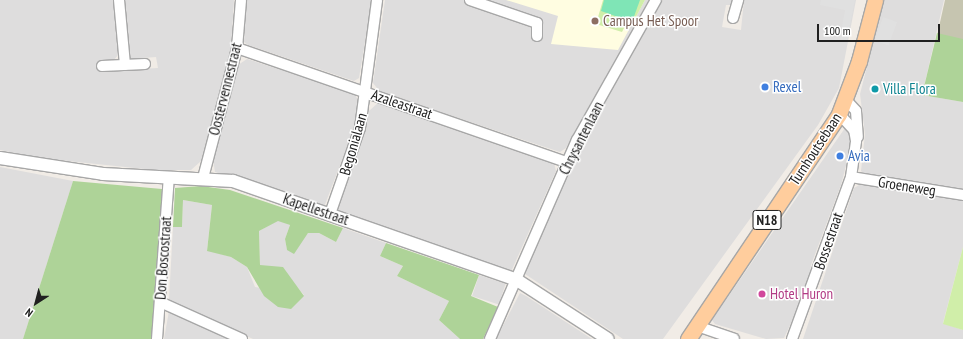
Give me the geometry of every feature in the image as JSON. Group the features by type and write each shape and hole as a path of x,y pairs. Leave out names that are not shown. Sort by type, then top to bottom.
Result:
{"main road":[{"name":"Turnhoutsebaan","path":"688,339 723,282 839,114 866,39 875,0"},
{"name":"Turnhoutsebaan","path":"676,339 723,282"}],"street":[{"path":"119,0 125,65"},
{"name":"Oostervennestraat","path":"203,178 237,48 241,0"},
{"name":"Begonialaan","path":"330,214 356,145 378,0"},
{"path":"470,0 537,23 537,36"},
{"name":"Chrysantenlaan","path":"490,339 517,280 567,162 656,0"},
{"path":"733,18 738,0"},
{"name":"Azaleastraat","path":"237,48 567,162"},
{"path":"102,66 145,64"},
{"name":"Bossestraat","path":"792,339 851,177 859,126 856,111 845,99"},
{"path":"839,114 854,130 856,141"},
{"name":"Kapellestraat","path":"0,158 103,174 203,178 233,181 517,280 608,339"},
{"name":"Don Boscostraat","path":"157,339 169,177"},
{"name":"Groeneweg","path":"851,177 963,195"},
{"path":"160,302 242,339"},
{"path":"697,326 734,339"}],"shaded area":[{"path":"0,0 115,0 119,54 112,62 98,65 102,71 158,68 156,57 130,59 128,55 124,0 234,0 231,49 201,161 191,170 154,170 39,158 0,150"},
{"path":"245,0 372,0 359,78 354,81 248,45 244,42"},
{"path":"385,0 649,0 566,148 560,152 380,92 373,83"},
{"name":"Campus Het Spoor","path":"506,0 645,0 618,50 551,44 558,16"},
{"path":"663,0 732,0 731,5 726,5 722,27 741,30 744,0 856,0 839,88 818,125 663,339 623,339 525,274 580,145"},
{"path":"821,0 855,0 847,40 840,39 845,10 820,5"},
{"path":"884,0 944,0 922,95 963,102 963,190 869,177 861,171 865,134 860,94"},
{"path":"945,0 963,0 963,100 924,94"},
{"path":"883,17 897,22 889,46 874,40"},
{"path":"247,59 354,93 358,100 355,126 324,207 215,172 213,160 238,65"},
{"path":"379,102 554,163 556,171 510,274 337,212 369,111"},
{"path":"845,128 851,130 850,150 841,185 811,265 808,287 784,338 766,339 715,324 712,320"},
{"path":"0,167 73,181 23,339 0,339"},
{"path":"861,184 963,200 963,247 943,323 963,330 963,339 803,339 854,188"},
{"path":"183,200 212,205 207,250 231,257 247,267 255,287 304,295 297,287 260,265 259,231 278,220 290,225 285,239 287,250 308,233 319,233 336,242 343,228 386,243 380,256 403,266 397,276 449,301 439,320 460,339 253,339 169,300 173,227 182,227"},
{"path":"479,275 506,284 499,305 472,296"},
{"path":"520,293 526,296 592,339 496,339"},
{"path":"169,311 229,339 164,339"}],"green space":[{"path":"603,0 645,0 631,26 625,26 622,32 596,24"},
{"path":"604,0 640,0 632,22 601,11"},
{"path":"937,33 963,39 963,102 922,95"},
{"path":"73,181 162,189 153,339 23,339"},
{"path":"201,186 230,190 343,228 336,242 319,233 308,233 294,254 287,250 285,239 290,225 278,221 259,231 260,265 283,267 304,296 291,309 278,307 264,296 247,267 231,257 207,251 212,205 183,200 182,227 173,227 175,188"},
{"path":"386,243 479,275 471,296 498,307 483,339 460,339 439,320 449,301 397,276 403,266 380,256"},
{"path":"963,247 963,330 943,324"}],"place":[{"name":"Campus Het Spoor","path":"595,21"},
{"name":"Rexel","path":"765,87"},
{"name":"Villa Flora","path":"875,89"},
{"name":"Avia","path":"840,156"},
{"name":"Hotel Huron","path":"762,294"}]}
